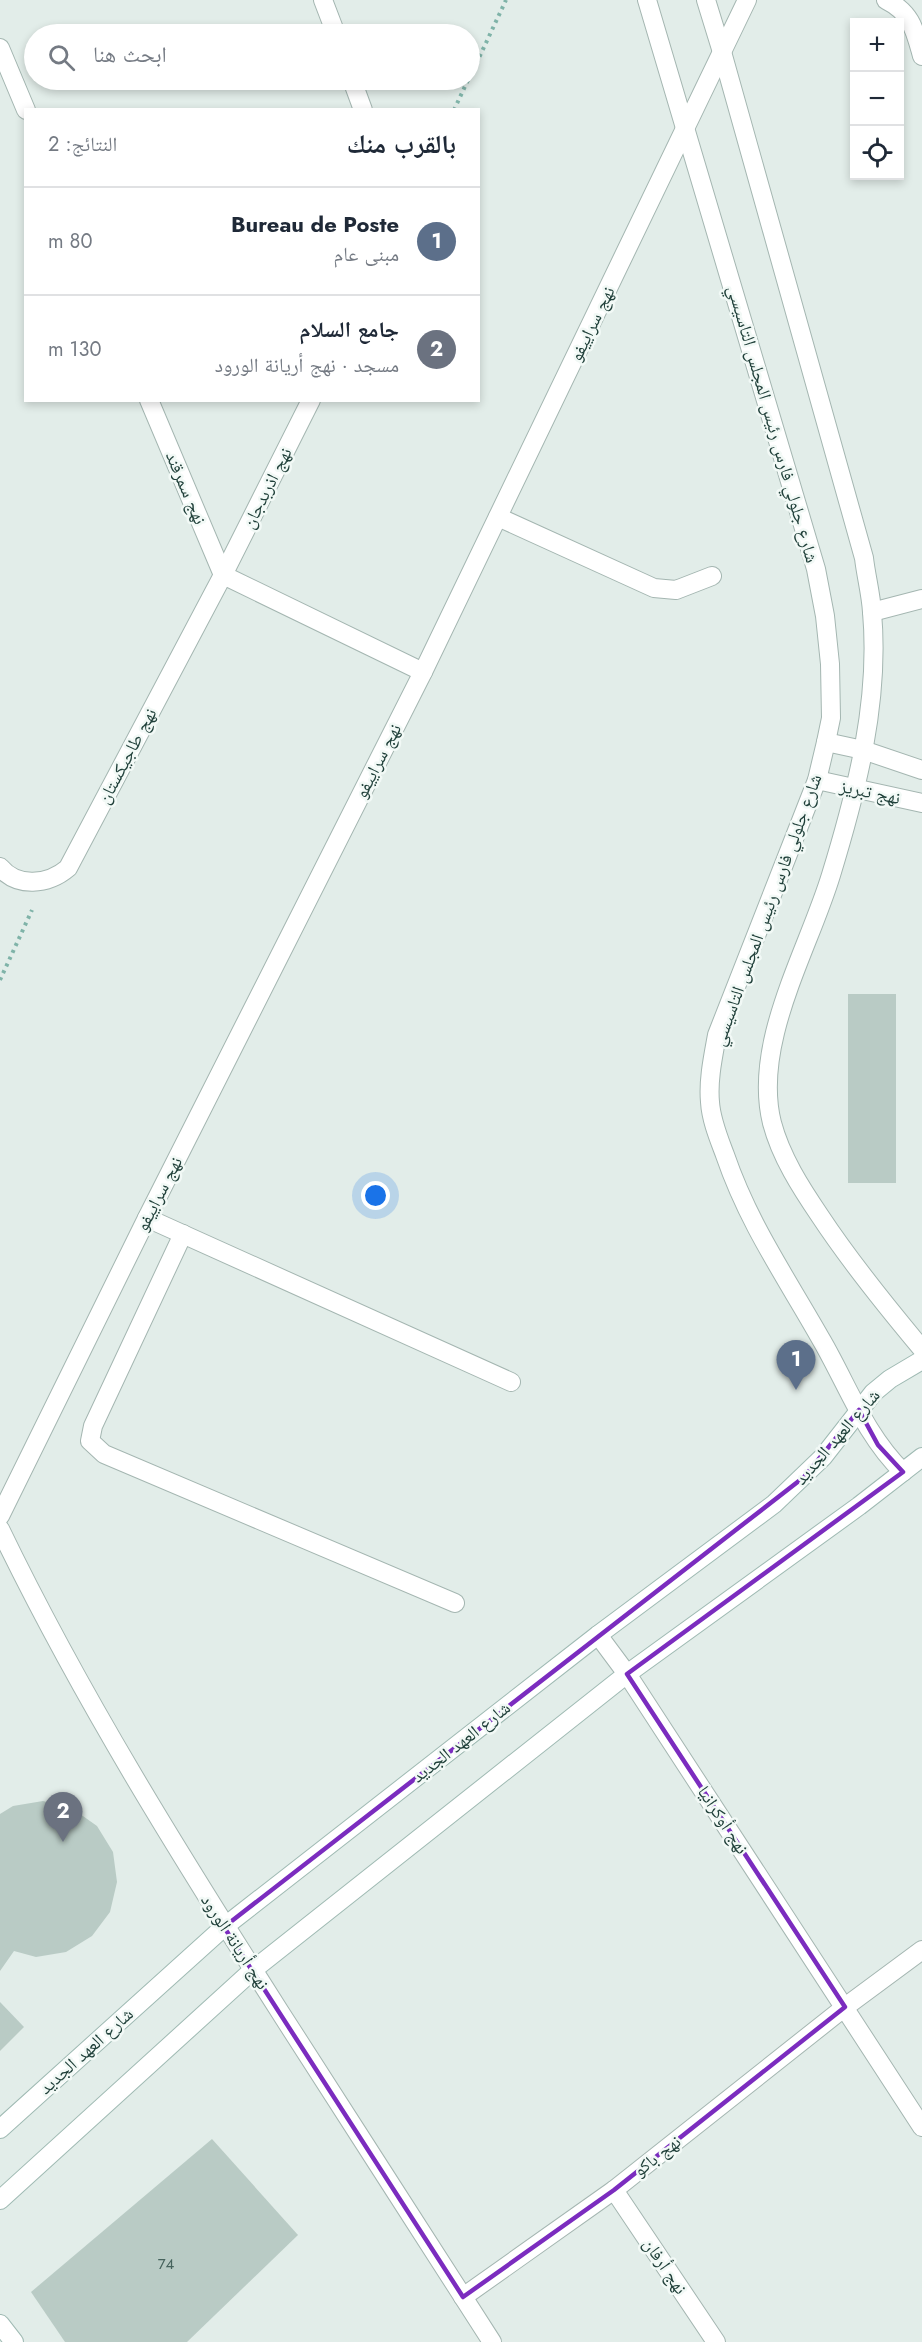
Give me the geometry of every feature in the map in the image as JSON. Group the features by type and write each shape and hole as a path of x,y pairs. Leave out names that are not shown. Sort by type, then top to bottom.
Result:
{"street":[{"path":"323,0 332,24"},
{"name":"شارع جلولي فارس رئيس المجلس التاسيسي","path":"647,0 816,569 825,616 830,664 831,718 817,780 717,1035 711,1066 710,1104 718,1137 754,1227 823,1341 878,1444 903,1472"},
{"path":"706,0 864,558 872,612 873,666 870,721 855,789 831,876 781,1011 770,1059 767,1088 772,1124 789,1164 806,1195 856,1267 922,1349"},
{"name":"نهج سراييفو","path":"0,1516 147,1218 423,672 747,0"},
{"path":"886,0 906,14 914,26 922,56"},
{"path":"0,48 25,108"},
{"path":"356,90 362,108"},
{"name":"نهج سمرقند","path":"150,402 223,575"},
{"name":"نهج اذربدجان","path":"223,575 310,402"},
{"path":"498,517 654,588 676,590 712,576"},
{"path":"223,575 423,672"},
{"name":"نهج طاجيكستان","path":"45,881 58,877 68,868 223,575"},
{"path":"872,612 922,599"},
{"path":"826,742 863,750 922,770"},
{"name":"نهج تبريز","path":"817,780 922,803"},
{"path":"0,867 9,877 21,882 45,881"},
{"path":"147,1218 511,1382"},
{"path":"183,1234 93,1426 90,1441 104,1454 455,1603"},
{"name":"شارع العهد الجديد","path":"0,2129 224,1927 598,1635 774,1504 824,1457 873,1393 890,1378 922,1360"},
{"path":"0,2200 253,1970 627,1674 859,1506 922,1457"},
{"name":"نهج أريانة الورود","path":"0,1529 34,1600 104,1727 224,1927 492,2342"},
{"name":"نهج أوكرانيا","path":"598,1635 627,1674 922,2127"},
{"path":"845,2007 922,1950"},
{"name":"نهج باكو","path":"463,2297 614,2190 845,2007"},
{"name":"نهج أرفان","path":"614,2190 716,2342"},
{"path":"0,2324 14,2342"}],"path":[{"path":"480,55 506,0"},
{"path":"455,108 463,90"},
{"path":"0,981 45,881"}],"highlighted area":[{"path":"859,1410 878,1445 903,1472 627,1674 845,2007 614,2190 463,2297 224,1927 804,1477"}],"building":[{"path":"848,994 896,994 896,1183 848,1183"},
{"path":"43,1801 73,1809 97,1826 113,1852 117,1882 110,1912 92,1936 66,1952 36,1957 14,1951 0,1971 0,1814 13,1806"},
{"path":"0,2002 24,2027 0,2051"},
{"path":"212,2139 298,2235 187,2342 65,2342 31,2292"}],"place":[{"name":"Bureau de Poste","path":"796,1390"},
{"name":"جامع السلام","path":"63,1842"}]}
